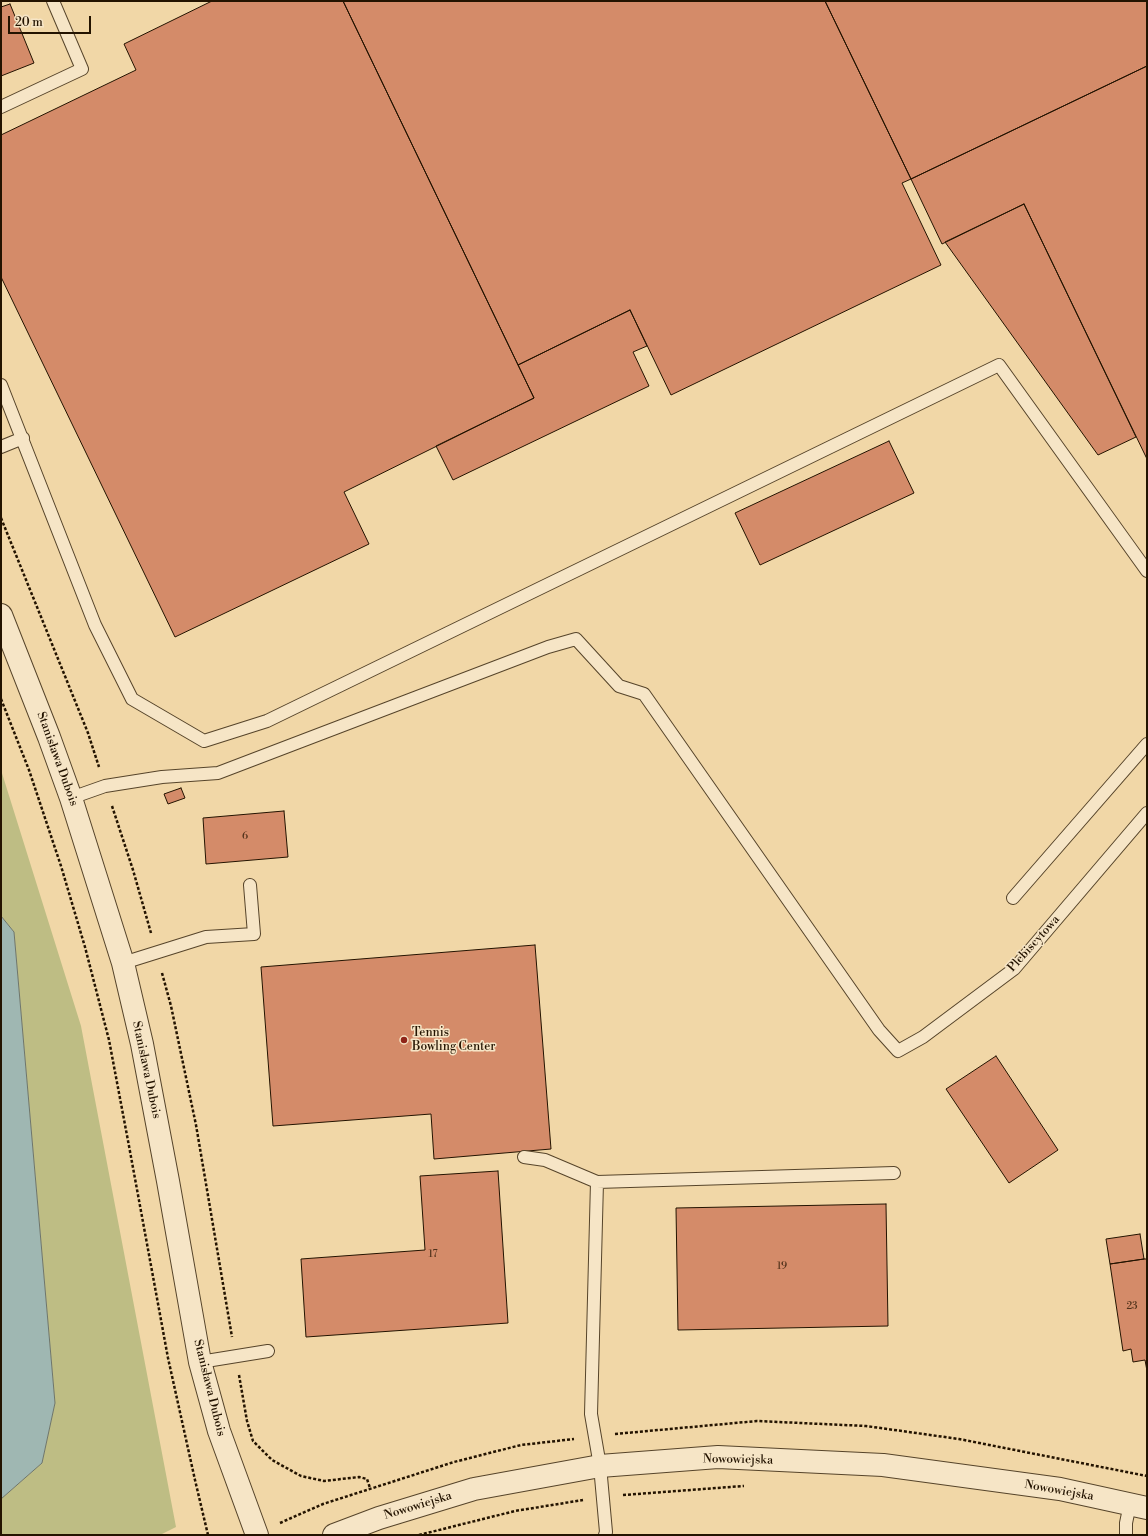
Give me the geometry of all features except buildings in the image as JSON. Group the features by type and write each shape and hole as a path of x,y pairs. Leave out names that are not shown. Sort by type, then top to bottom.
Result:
{"street":[{"name":"Stanisława Dubois","path":"1,615 49,737 71,798 123,963 142,1044 200,1362 219,1431 257,1535"},
{"name":"Nowowiejska","path":"334,1535 379,1518 474,1489 600,1466 718,1457 883,1465 1060,1489 1138,1506"}],"lane":[{"path":"1,107 82,69 53,1"},
{"path":"1,384 94,625 132,698 204,741 274,717 999,365 1147,571"},
{"path":"1,446 23,438"},
{"name":"Plebiscytowa","path":"71,798 105,786 162,777 218,773 548,647 576,639 619,686 644,694 879,1030 898,1051 923,1037 1014,969 1147,812"},
{"path":"1013,898 1147,744"},
{"path":"123,963 206,937 254,934 250,885"},
{"path":"524,1156 545,1160 597,1182 894,1174"},
{"path":"597,1182 591,1414 600,1466 606,1532 605,1535"},
{"path":"200,1362 268,1351"},
{"path":"1126,1535 1138,1506"}],"path":[{"path":"1,699 29,770 61,866 85,947 109,1040 168,1358 208,1535"},
{"path":"419,1535 514,1511 603,1497 728,1486 750,1486"}],"shaded area":[{"path":"1,770 81,1026 176,1527 160,1535 1,1535 1,1499 42,1463 55,1403 14,932 1,916"}],"water":[{"path":"1,916 14,932 55,1403 42,1463 1,1499"}],"place":[{"name":"Tennis Bowling Center","path":"404,1040"}]}
